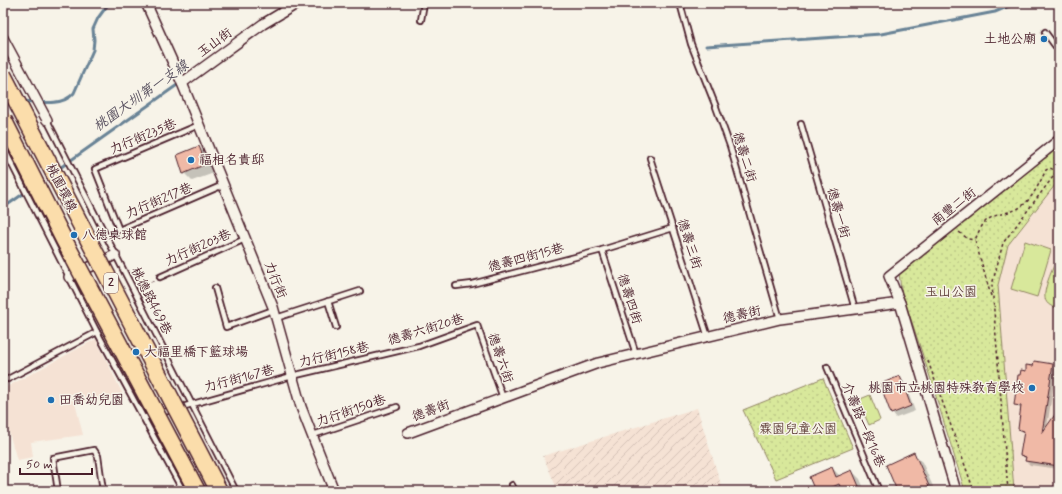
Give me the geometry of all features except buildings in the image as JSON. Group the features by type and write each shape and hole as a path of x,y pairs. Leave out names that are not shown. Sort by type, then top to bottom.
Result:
{"highway":[{"name":"桃園環線","path":"3,76 219,491"},
{"name":"桃園環線","path":"3,120 64,240 197,491"}],"street":[{"path":"146,3 182,83"},
{"name":"玉山街","path":"182,83 263,24 298,3"},
{"path":"3,38 47,120"},
{"name":"力行街","path":"182,83 274,314 301,407 334,491"},
{"name":"南豐二街","path":"900,303 889,276 1059,140"},
{"path":"69,277 115,255"},
{"path":"900,303 956,491"},
{"name":"德壽街","path":"408,433 598,363 780,319 900,303"}],"lane":[{"path":"421,20 424,3"},
{"name":"德壽二街","path":"680,3 691,44 730,146 780,319"},
{"path":"1045,32 1059,51"},
{"name":"桃德路469巷","path":"47,120 236,491"},
{"name":"德壽一街","path":"801,124 855,309"},
{"name":"力行街235巷","path":"95,169 199,125"},
{"path":"3,148 97,332 183,491"},
{"name":"德壽三街","path":"650,158 708,337"},
{"name":"力行街217巷","path":"95,169 119,230 223,186"},
{"name":"德壽四街15巷","path":"456,286 472,284 602,250 673,228"},
{"name":"力行街203巷","path":"160,277 245,239"},
{"name":"德壽四街","path":"602,250 636,354"},
{"path":"215,288 226,327 328,301 360,291"},
{"path":"328,301 336,327"},
{"name":"德壽六街20巷","path":"381,355 419,346 477,325"},
{"name":"德壽六街","path":"477,325 502,398"},
{"path":"8,379 97,332"},
{"name":"力行街158巷","path":"292,376 381,355"},
{"name":"介壽路一段16巷","path":"827,367 879,491"},
{"name":"力行街167巷","path":"143,418 292,376"},
{"name":"力行街150巷","path":"313,436 397,407"},
{"path":"58,491 53,458 94,450 98,456 103,491"},
{"path":"512,485 514,491"}],"path":[{"path":"995,309 992,300 975,240 987,220 1019,208 1026,202 1034,193 1046,170 1050,168 1058,171 1003,243 992,285 992,300 1008,491"},
{"path":"958,231 968,239 975,240"},
{"path":"134,290 160,277"},
{"path":"927,359 974,491"}],"shaded area":[{"name":"桃園市立桃園特殊教育學校","path":"1059,180 1059,491 1014,491 998,285 1008,245"},
{"name":"田喬幼兒園","path":"96,339 124,397 75,403 83,435 31,442 33,457 17,460 3,412 3,389"},
{"path":"697,408 723,491 558,491 543,456"},
{"path":"169,486 171,491 123,491 123,490"}],"green space":[{"name":"玉山公園","path":"1059,146 1059,180 1008,245 998,285 1014,491 965,491 901,289 899,273"},
{"path":"1025,241 1051,250 1037,297 1011,289"},
{"path":"1059,256 1059,309 1048,304 1045,294 1049,277"},
{"name":"霖園兒童公園","path":"823,378 853,448 776,479 743,410"},
{"path":"870,395 880,420 869,425 858,400"}],"waterway":[{"path":"23,101 43,103 57,102 74,93 93,50 93,29 98,18 109,3"},
{"path":"706,46 881,34 995,12 1016,3"},
{"name":"桃園大圳第一支線","path":"57,170 180,83"},
{"path":"3,101 11,101"},
{"name":"桃園大圳第一支線","path":"3,208 33,187"}],"place":[{"name":"土地公廟","path":"1044,39"},
{"name":"福相名貴邸","path":"191,160"},
{"name":"八德桌球館","path":"74,235"},
{"name":"大福里橋下籃球場","path":"136,352"},
{"name":"桃園市立桃園特殊教育學校","path":"1032,388"},
{"name":"田喬幼兒園","path":"51,400"}]}
